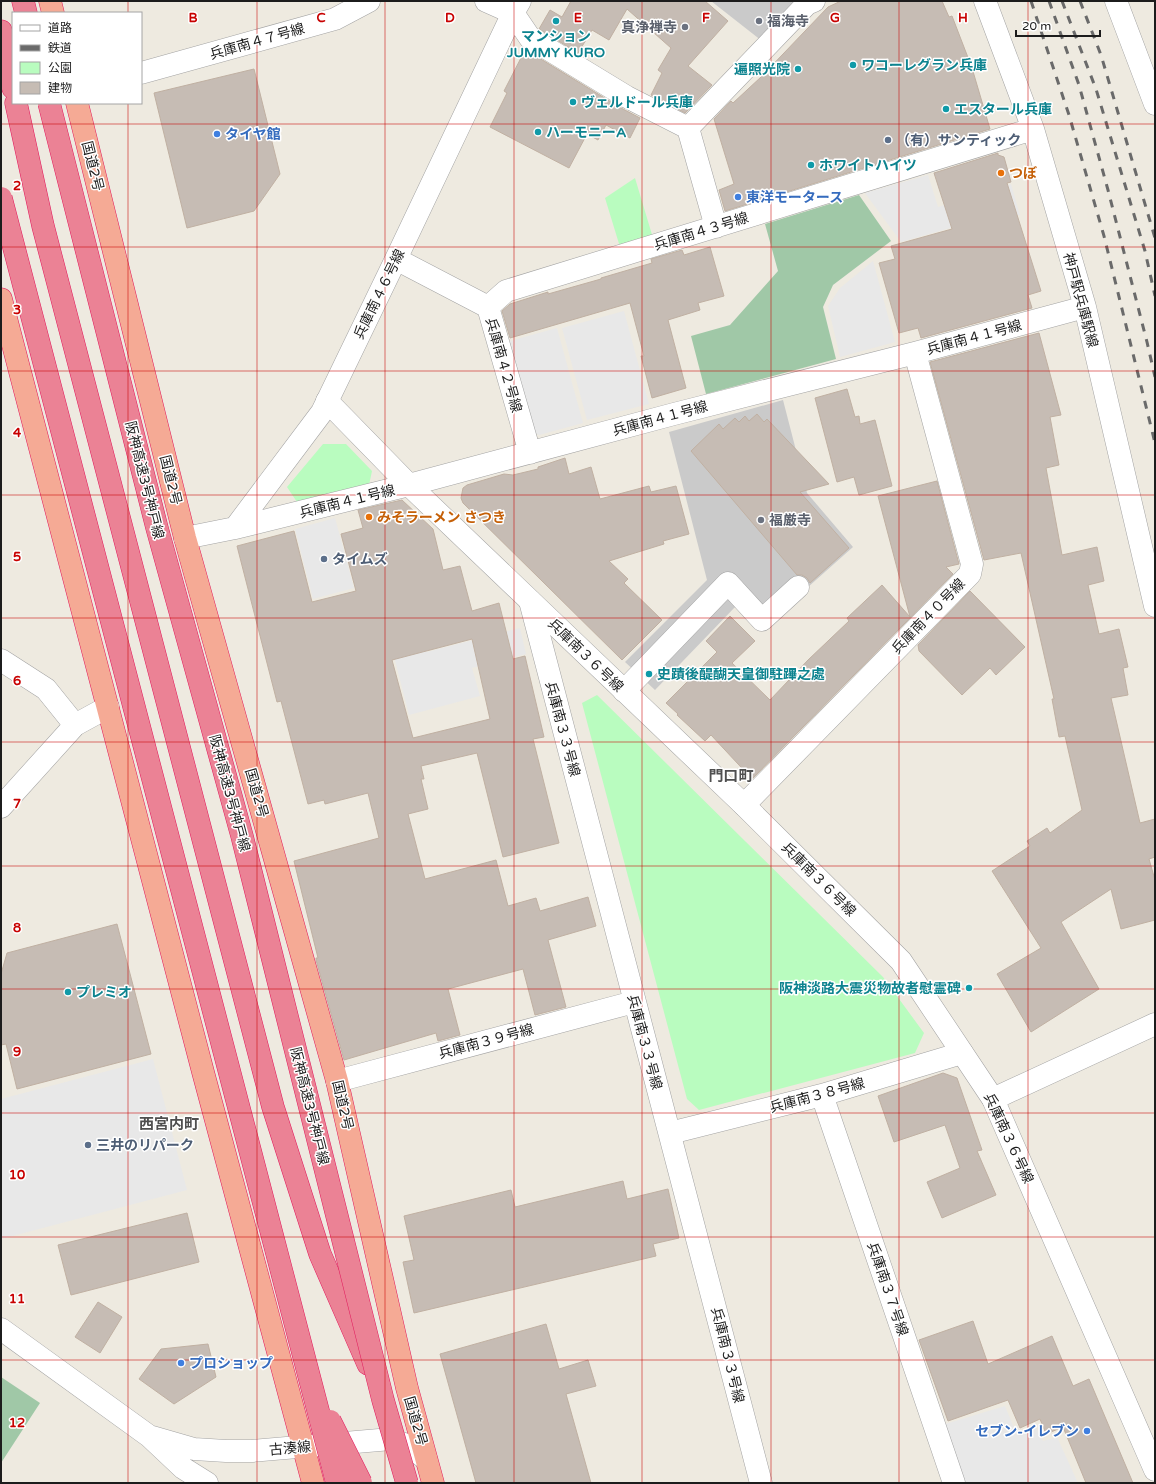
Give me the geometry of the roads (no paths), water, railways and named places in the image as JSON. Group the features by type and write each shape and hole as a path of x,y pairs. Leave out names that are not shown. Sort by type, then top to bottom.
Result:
{"highway":[{"path":"23,1 26,12"},
{"path":"50,1 53,12"},
{"path":"1,31 12,83"},
{"path":"16,104 43,226 273,1106 320,1254 383,1400"},
{"name":"阪神高速3号神戸線","path":"49,104 157,528 242,836 383,1400 407,1483"},
{"name":"国道2号","path":"77,104 185,538 337,1081 407,1388 433,1483"},
{"path":"1,198 337,1483"},
{"path":"1,299 313,1483"},
{"path":"310,1382 361,1483"}],"street":[{"name":"兵庫南４７号線","path":"142,73 335,19 370,1"},
{"path":"486,1 517,7 530,38 627,97 688,128 716,227"},
{"path":"688,128 807,4 814,1"},
{"name":"神戸駅兵庫駅線","path":"985,1 1033,129 1085,307 1155,606"},
{"path":"1116,1 1155,104"},
{"name":"兵庫南４６号線","path":"235,528 322,412 517,7"},
{"name":"兵庫南４３号線","path":"488,307 506,291 1033,129"},
{"name":"兵庫南４２号線","path":"396,259 488,307 530,453"},
{"name":"兵庫南４１号線","path":"235,528 409,485 1085,307"},
{"name":"兵庫南４０号線","path":"744,805 970,574 972,564 915,353"},
{"name":"兵庫南３６号線","path":"327,401 409,485 744,805 901,962 993,1100 1155,1470"},
{"path":"185,538 235,528"},
{"path":"624,691 728,583 762,620 798,587"},
{"name":"兵庫南３３号線","path":"530,601 761,1483"},
{"path":"1,660 46,689 75,725"},
{"path":"1,807 75,725 108,707"},
{"name":"兵庫南３９号線","path":"337,1081 634,1002"},
{"path":"993,1100 1155,1024"},
{"name":"兵庫南３８号線","path":"670,1132 822,1095 962,1053"},
{"name":"兵庫南３７号線","path":"822,1095 954,1483"},
{"name":"古湊線","path":"1,1329 149,1436 183,1468 207,1483"},
{"name":"古湊線","path":"149,1436 194,1449 252,1451 391,1439 409,1446 426,1459"}],"railway":[{"path":"1031,1 1069,115 1104,236 1155,443"},
{"path":"1049,1 1079,85 1108,190 1155,377"},
{"path":"1062,1 1096,89 1145,251 1155,296"},
{"path":"1080,1 1101,55 1155,238"}],"place":[{"name":"マンション JUMMY KURO","path":"556,21"},
{"name":"福海寺","path":"759,21"},
{"name":"真浄禅寺","path":"685,27"},
{"name":"ワコーレグラン兵庫","path":"853,65"},
{"name":"遍照光院","path":"798,69"},
{"name":"ヴェルドール兵庫","path":"573,102"},
{"name":"エスタール兵庫","path":"946,109"},
{"name":"ハーモニーA","path":"538,132"},
{"name":"タイヤ館","path":"217,134"},
{"name":"（有）サンティック","path":"888,140"},
{"name":"ホワイトハイツ","path":"811,165"},
{"name":"つぼ","path":"1001,173"},
{"name":"東洋モータース","path":"738,197"},
{"name":"みそラーメン さつき","path":"369,517"},
{"name":"福厳寺","path":"761,520"},
{"name":"タイムズ","path":"324,559"},
{"name":"史蹟後醍醐天皇御駐蹕之處","path":"649,674"},
{"name":"阪神淡路大震災物故者慰霊碑","path":"969,988"},
{"name":"プレミオ","path":"68,992"},
{"name":"三井のリパーク","path":"88,1145"},
{"name":"プロショップ","path":"181,1363"},
{"name":"セブン-イレブン","path":"1087,1431"}],"district":[{"name":"門口町","path":"731,776"},
{"name":"西宮内町","path":"169,1124"}]}
